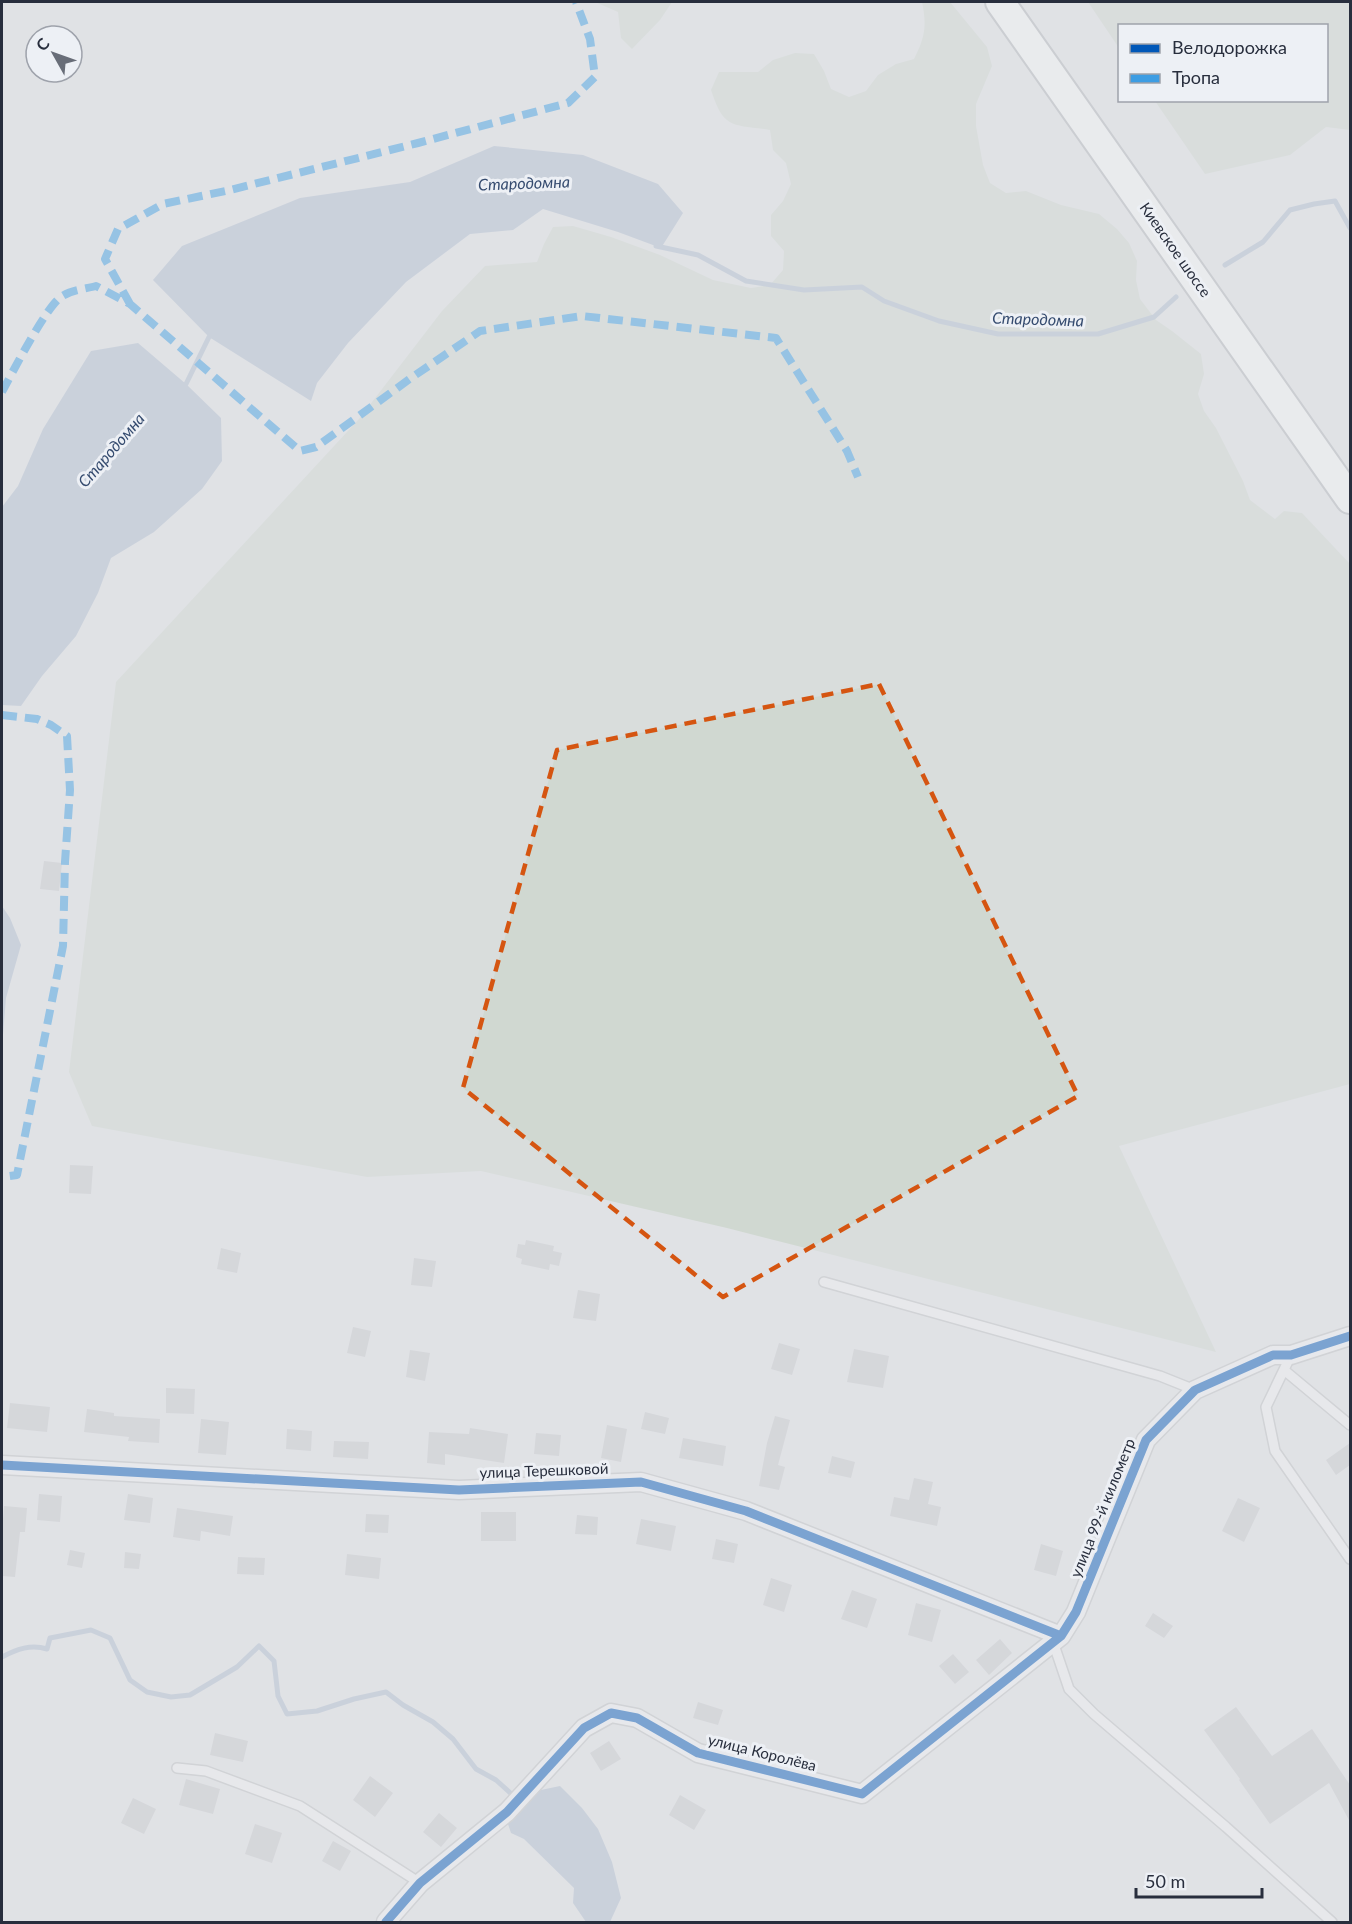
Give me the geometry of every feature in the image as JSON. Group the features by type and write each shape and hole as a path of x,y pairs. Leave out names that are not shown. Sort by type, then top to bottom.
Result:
{"highway":[{"name":"Киевское шоссе","path":"1000,2 1350,499"}],"street":[{"name":"улица 99-й километр","path":"1057,1639 1076,1612 1146,1440 1195,1390 1273,1355 1288,1362 1350,1336"},
{"name":"улица Терешковой","path":"2,1465 459,1490 641,1482 746,1510 1057,1639"},
{"name":"улица Королёва","path":"386,1923 420,1883 507,1812 584,1728 612,1713 637,1718 698,1753 862,1794 1057,1639"}],"lane":[{"path":"824,1282 1160,1376 1195,1390"},
{"path":"1350,1425 1288,1362 1266,1407 1275,1451 1350,1558"},
{"path":"1057,1639 1070,1689 1094,1714 1226,1827 1332,1923"},
{"path":"177,1768 206,1771 300,1806 420,1883"}],"highlighted area":[{"path":"879,684 1078,1096 723,1297 463,1088 557,750"}],"shaded area":[{"path":"595,2 672,2 660,20 632,49 621,38 618,12"},
{"path":"922,2 950,2 987,47 992,66 976,104 976,126 983,165 990,183 1006,193 1026,191 1061,205 1099,214 1117,229 1129,243 1137,261 1136,280 1140,299 1156,320 1201,354 1204,374 1198,394 1204,411 1216,428 1250,500 1275,519 1284,511 1302,513 1350,564 1350,1084 1119,1146 1216,1352 727,1228 481,1171 367,1177 92,1126 69,1072 116,682 359,419 442,311 485,266 537,262 553,227 573,226 660,255 713,280 751,288 770,285 783,270 784,251 771,236 771,215 783,201 791,184 786,163 773,150 770,130 738,125 725,119 711,90 719,72 758,72 773,60 795,53 814,54 831,89 849,97 866,91 878,75 896,64 914,59 924,31"},
{"path":"1088,2 1350,2 1350,130 1326,127 1290,155 1205,174 1156,102 1328,102 1328,24 1118,24 1118,47"}],"water":[{"path":"494,146 583,155 658,184 683,213 661,248 543,209 513,230 470,234 406,282 348,343 317,383 311,401 209,337 153,280 182,246 300,198 410,182"},
{"path":"138,343 221,418 222,461 202,489 154,532 111,558 98,593 76,636 42,676 21,706 2,705 2,507 18,486 43,429 91,351"},
{"path":"2,906 10,918 21,945 6,998 2,1047"},
{"path":"560,1786 582,1808 598,1829 612,1862 621,1898 610,1922 586,1922 573,1903 574,1888 524,1839 511,1833 508,1824 536,1791"}],"building":[{"path":"44,861 62,863 59,891 40,889"},
{"path":"70,1165 93,1166 91,1194 69,1193"},
{"path":"526,1240 554,1246 553,1251 562,1253 559,1266 550,1264 549,1270 521,1264 522,1259 516,1257 518,1244 525,1245"},
{"path":"221,1248 241,1253 237,1273 217,1269"},
{"path":"414,1258 436,1261 432,1287 411,1285"},
{"path":"578,1290 600,1294 596,1321 573,1318"},
{"path":"353,1327 371,1331 365,1357 347,1353"},
{"path":"779,1343 800,1349 792,1375 771,1369"},
{"path":"854,1349 889,1356 883,1388 847,1382"},
{"path":"410,1350 430,1353 425,1381 406,1377"},
{"path":"166,1388 195,1389 194,1414 166,1413"},
{"path":"10,1403 50,1407 47,1432 7,1428"},
{"path":"87,1409 114,1413 114,1416 160,1419 159,1443 128,1441 129,1437 84,1432"},
{"path":"645,1412 669,1418 665,1434 641,1429"},
{"path":"775,1416 790,1420 778,1465 785,1467 779,1490 759,1486"},
{"path":"201,1419 229,1422 226,1455 198,1453"},
{"path":"607,1425 627,1429 621,1462 601,1458"},
{"path":"470,1428 508,1434 504,1463 445,1454 445,1465 427,1463 429,1432 469,1434"},
{"path":"287,1429 312,1431 311,1451 286,1449"},
{"path":"536,1433 561,1435 559,1456 534,1454"},
{"path":"683,1438 726,1446 723,1466 679,1458"},
{"path":"334,1441 369,1442 368,1459 333,1457"},
{"path":"1350,1443 1350,1465 1336,1475 1326,1460"},
{"path":"832,1456 855,1462 851,1478 828,1473"},
{"path":"914,1478 933,1482 928,1504 941,1507 937,1526 890,1516 894,1497 909,1500"},
{"path":"39,1494 62,1496 60,1522 37,1520"},
{"path":"128,1494 153,1498 150,1523 124,1520"},
{"path":"1238,1498 1260,1508 1244,1542 1222,1531"},
{"path":"4,1506 27,1508 25,1532 20,1532 15,1577 2,1576"},
{"path":"177,1508 233,1516 230,1536 201,1531 200,1541 173,1537"},
{"path":"481,1512 516,1512 516,1541 481,1541"},
{"path":"366,1514 389,1515 388,1533 365,1532"},
{"path":"577,1515 598,1517 597,1535 575,1534"},
{"path":"641,1519 676,1526 671,1551 636,1544"},
{"path":"716,1539 738,1544 734,1563 712,1559"},
{"path":"1041,1544 1063,1551 1056,1576 1034,1570"},
{"path":"70,1550 85,1553 82,1568 67,1565"},
{"path":"125,1552 141,1554 139,1569 124,1568"},
{"path":"347,1554 381,1558 379,1579 345,1575"},
{"path":"238,1557 265,1558 264,1575 237,1574"},
{"path":"771,1578 792,1585 784,1612 763,1605"},
{"path":"852,1590 877,1599 867,1628 841,1619"},
{"path":"916,1603 941,1610 932,1642 908,1635"},
{"path":"1153,1613 1173,1626 1164,1638 1145,1626"},
{"path":"1000,1639 1012,1653 989,1675 976,1660"},
{"path":"953,1654 969,1672 955,1684 939,1666"},
{"path":"698,1702 723,1710 718,1725 693,1718"},
{"path":"1236,1707 1272,1756 1312,1729 1350,1785 1350,1822 1329,1783 1270,1824 1204,1730"},
{"path":"215,1733 248,1741 243,1762 210,1755"},
{"path":"609,1741 621,1759 601,1771 590,1753"},
{"path":"370,1776 393,1793 375,1817 353,1800"},
{"path":"186,1779 220,1789 213,1814 179,1805"},
{"path":"680,1795 706,1810 694,1830 669,1815"},
{"path":"133,1798 156,1809 144,1834 121,1823"},
{"path":"439,1813 457,1828 441,1847 423,1832"},
{"path":"255,1824 282,1833 272,1863 245,1854"},
{"path":"333,1841 351,1851 340,1871 322,1861"}],"waterway":[{"name":"Стародомна","path":"1225,265 1263,242 1290,210 1335,201 1350,228"},
{"name":"Стародомна","path":"656,246 698,255 746,281 804,290 862,287 884,301 939,321 998,334 1098,334 1154,317 1176,297"},
{"name":"Стародомна","path":"182,388 209,337 213,334"},
{"path":"2,1657 24,1648 47,1649 50,1638 91,1630 110,1638 130,1680 147,1692 171,1697 190,1695 237,1667 259,1646 274,1661 278,1696 287,1714 317,1711 386,1692 403,1705 433,1722 453,1739 476,1769 496,1780 516,1798"}],"marked path":[{"path":"130,304 105,259 118,229 163,204 230,190 568,103 595,77 590,39 576,2"},
{"path":"2,392 30,341 55,303 69,293 96,286 130,304 300,451 316,447 480,331 582,316 776,338 847,451 858,477"},
{"path":"2,715 37,719 67,736 70,790 63,946 17,1175 2,1177"}],"cycle path":[{"path":"386,1922 420,1883 507,1812 584,1728 611,1713 637,1718 698,1753 862,1794 1061,1636 1076,1612 1146,1440 1195,1390 1273,1355 1291,1355 1350,1336"},
{"path":"2,1465 459,1490 641,1482 746,1511 1061,1636"}]}
